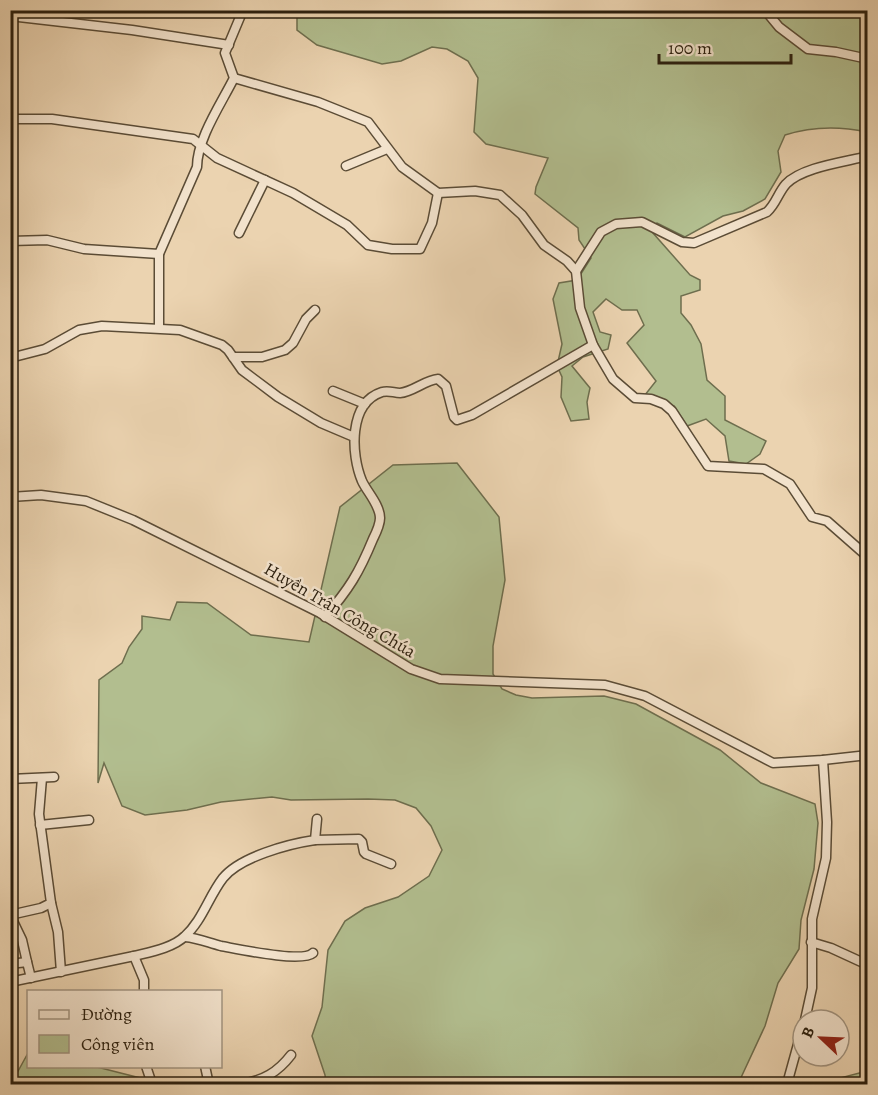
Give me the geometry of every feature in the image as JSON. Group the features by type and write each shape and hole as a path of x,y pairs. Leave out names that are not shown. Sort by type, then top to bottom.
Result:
{"street":[{"path":"159,328 159,254 197,167 197,157 201,147 234,78 225,53 243,10"},
{"path":"765,10 779,27 808,49 867,59"},
{"path":"10,16 132,30 229,45"},
{"path":"234,78 318,102 363,119 372,126 402,166 438,193 475,191 500,195 522,215 544,245 567,261 576,271 580,308 592,345 613,379 635,398 651,399 664,404 672,411 708,466 764,469 790,484 812,517 827,521 867,557"},
{"path":"10,119 52,119 193,139 217,158 293,193 347,225 368,245 417,250 422,247 432,223 438,193"},
{"path":"346,166 387,149"},
{"path":"576,271 601,232 616,224 642,222 682,242 693,243 767,212 786,184 797,176 867,156"},
{"path":"239,233 265,180"},
{"path":"10,241 47,240 84,249 159,254"},
{"path":"233,357 262,357 285,350 293,343 306,319 315,310"},
{"path":"10,358 33,354 79,330 102,326 180,330 216,342 228,350 242,370 278,397 321,423 354,436"},
{"path":"325,617 346,592 360,570 380,522 378,510 357,466 354,451 354,436 365,404 371,398 384,392 402,393 429,380 438,379 446,386 454,417 460,419 472,415 592,345"},
{"path":"333,391 365,404"},
{"name":"Huyền Trân Công Chúa","path":"10,497 41,495 86,501 133,520 197,550 325,617 411,669 440,679 605,685 645,696 773,763 867,755"},
{"path":"807,1008 812,988 812,919 826,858 822,760"},
{"path":"10,779 54,777"},
{"path":"42,778 40,825 51,903 58,932 61,972"},
{"path":"315,840 317,819"},
{"path":"40,825 88,820"},
{"path":"10,982 134,957 164,947 185,936 224,877 235,867 260,855 302,842 359,839 366,854 392,864"},
{"path":"31,978 22,940 10,915 41,908 51,903"},
{"path":"185,936 220,946 292,957 305,957 313,953"},
{"path":"811,942 831,948 867,965"},
{"path":"134,957 146,990"},
{"path":"10,964 27,962"},
{"path":"241,1084 267,1078 284,1065 291,1055"},
{"path":"147,1068 152,1084"},
{"path":"205,1068 208,1080 213,1084"},
{"path":"787,1084 791,1068"}],"green space":[{"path":"297,11 867,11 867,132 826,128 785,135 778,151 781,172 765,199 743,211 723,216 685,237 657,223 653,233 690,275 700,280 700,290 681,296 681,313 691,325 701,344 707,380 725,396 725,420 766,441 760,454 746,464 729,461 725,436 706,419 687,426 674,406 641,400 656,381 627,343 644,325 637,310 622,310 606,299 593,312 600,332 611,335 608,349 583,357 572,366 590,388 587,402 589,419 571,421 561,397 562,377 557,366 562,344 553,299 559,283 577,280 591,258 579,240 578,228 535,194 548,158 486,144 474,132 478,78 468,61 447,49 432,47 401,61 382,64 317,45 297,30"},
{"path":"457,463 499,517 505,580 493,646 493,674 502,689 532,698 604,696 636,704 720,750 761,783 815,804 818,823 814,869 801,920 799,949 778,983 765,1026 738,1084 326,1084 312,1036 322,1007 328,950 345,921 365,908 398,897 429,876 442,850 431,826 416,808 395,800 291,800 272,797 221,802 187,810 145,815 122,806 104,763 98,783 99,680 122,663 129,647 142,629 142,616 170,620 177,602 207,603 251,635 309,642 340,507 393,465"},
{"path":"27,1055 27,1068 101,1068 148,1080 150,1084 11,1084"},
{"path":"867,1071 867,1084 838,1084 840,1078"}]}
